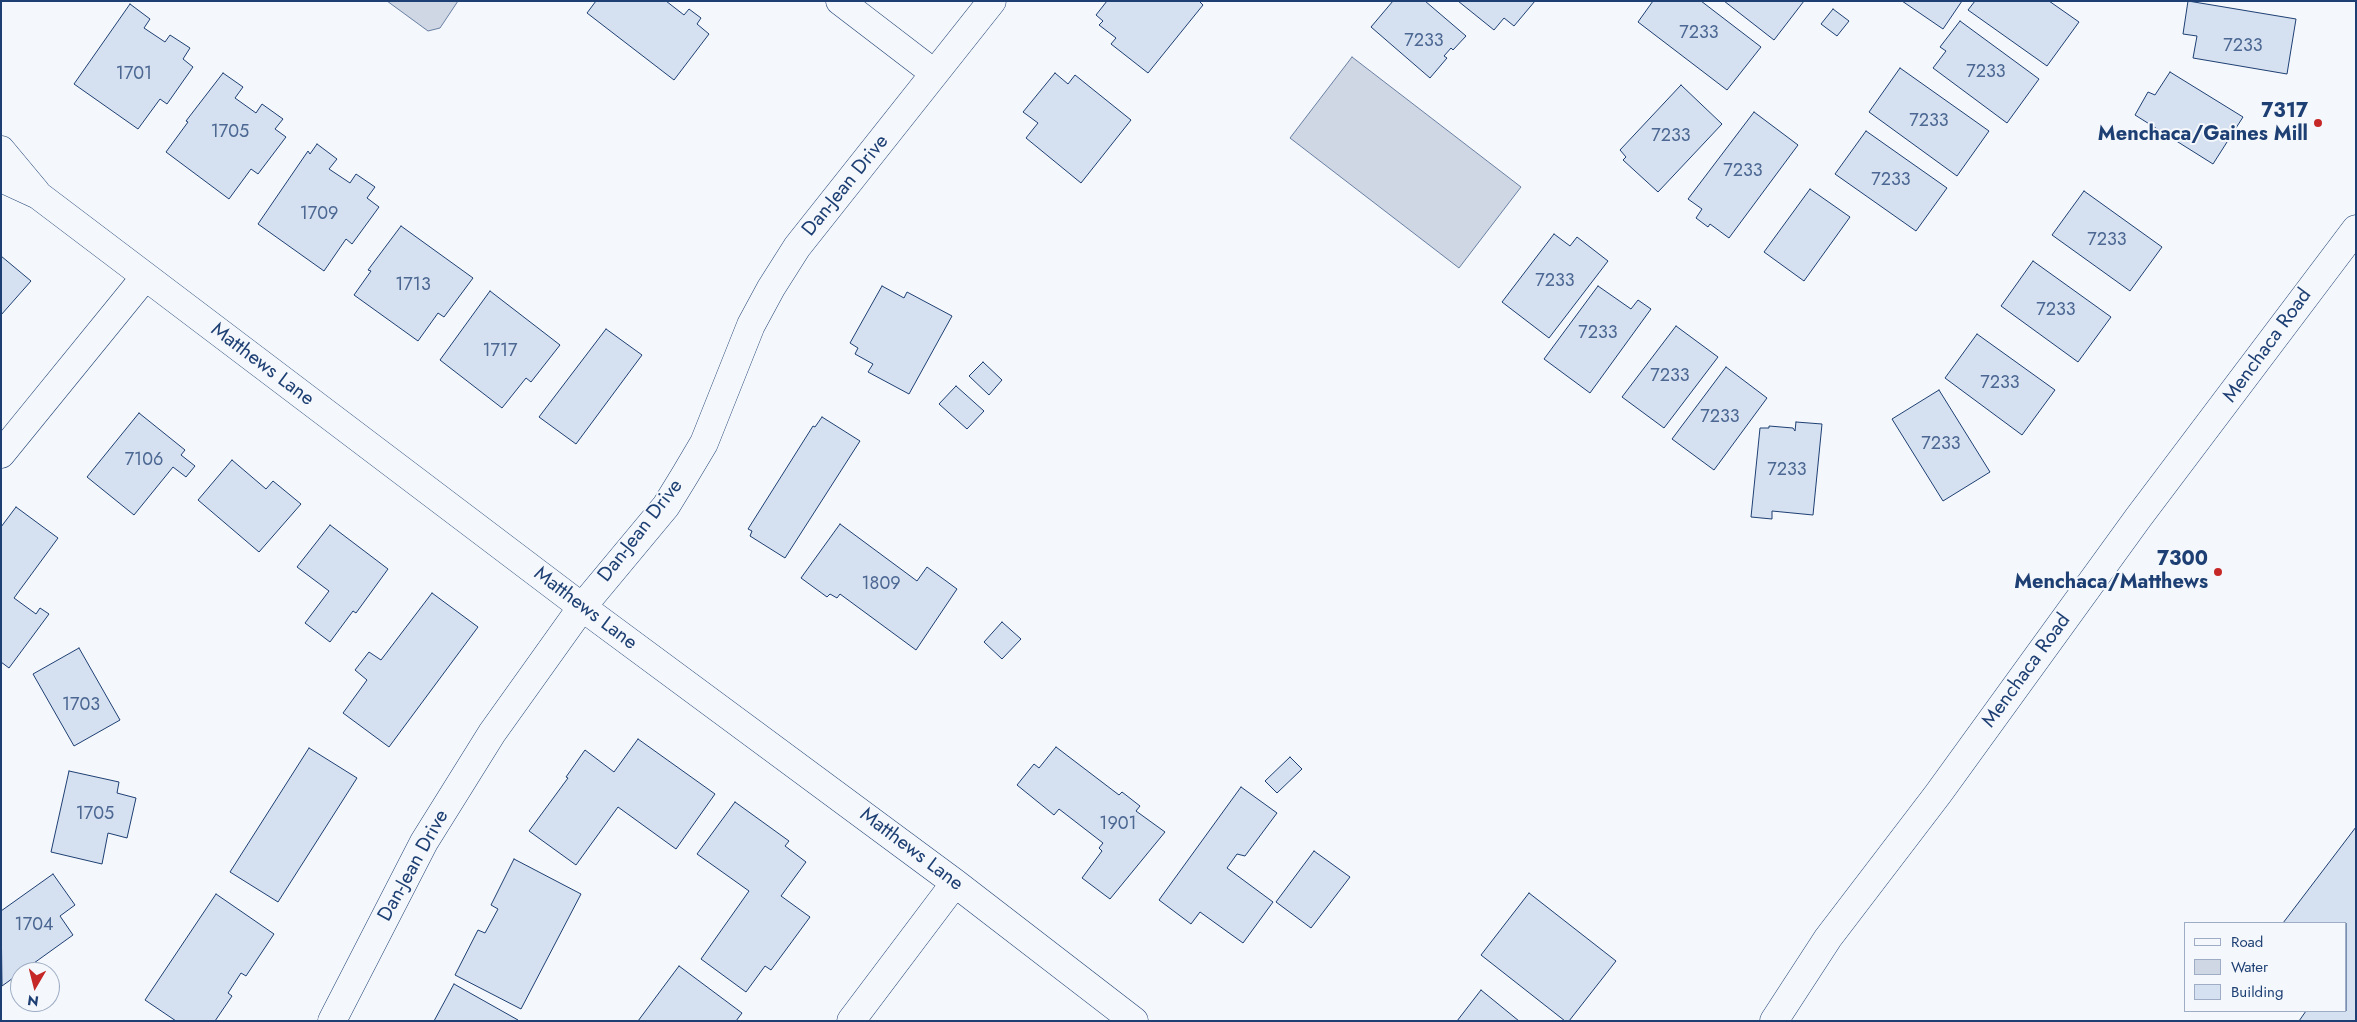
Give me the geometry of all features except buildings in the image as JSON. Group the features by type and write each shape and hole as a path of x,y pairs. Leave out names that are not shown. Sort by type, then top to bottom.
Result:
{"street":[{"path":"840,1 934,73"},
{"name":"Dan-Jean Drive","path":"332,1021 429,834 492,733 582,607 666,506 680,483 704,443 752,325 771,288 797,247 874,153 934,73 992,1"},
{"name":"Matthews Lane","path":"1,150 38,195"},
{"name":"Matthews Lane","path":"1,178 38,195 582,607 954,882 1134,1021"},
{"name":"Menchaca Road","path":"1774,1021 1828,938 1938,794 2138,518 2356,229"},
{"path":"1,454 145,277"},
{"path":"851,1021 954,882"}],"water":[{"path":"387,1 458,1 440,28 428,31"},
{"path":"1352,57 1521,187 1459,268 1290,138"}],"place":[{"name":"7317 Menchaca/Gaines Mill","path":"2318,123"},
{"name":"7300 Menchaca/Matthews","path":"2218,572"}]}
